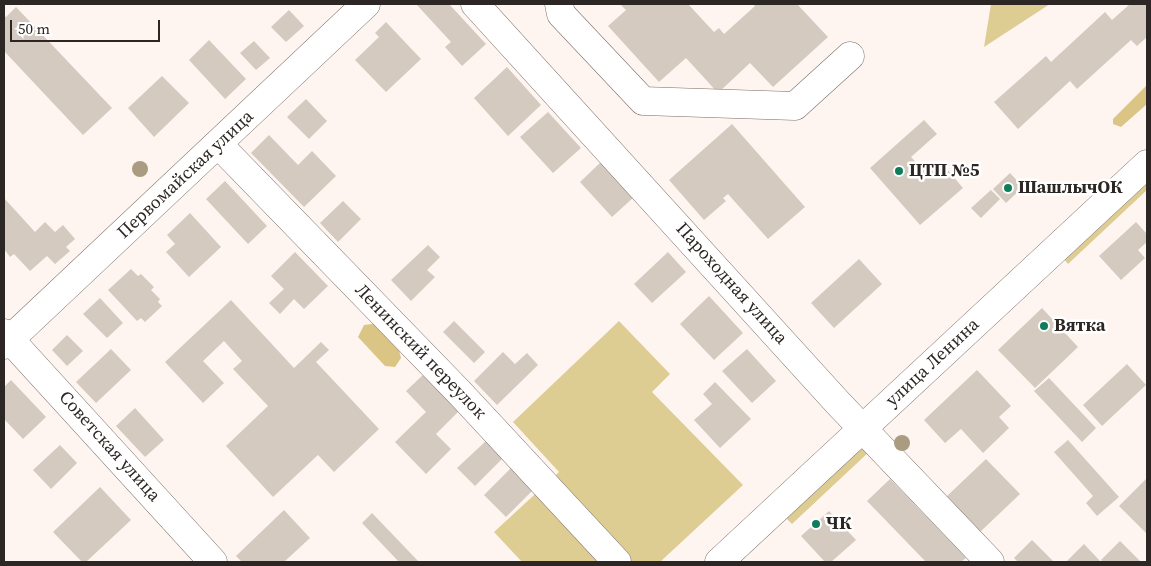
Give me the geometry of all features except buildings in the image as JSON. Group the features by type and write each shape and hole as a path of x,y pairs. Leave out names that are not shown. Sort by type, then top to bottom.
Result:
{"street":[{"name":"Первомайская улица","path":"6,339 219,145 366,4"},
{"name":"Пароходная улица","path":"475,4 863,429 990,562"},
{"path":"559,4 561,14 643,101 795,106 850,56"},
{"name":"Ленинский переулок","path":"219,145 458,392 618,562"},
{"name":"улица Ленина","path":"719,562 1147,164"},
{"name":"Советская улица","path":"6,339 213,562"}],"shaded area":[{"path":"991,4 1050,4 984,47"},
{"path":"1147,85 1147,104 1121,127 1113,124 1113,119"},
{"path":"1147,179 1147,190 1068,264 1063,258"},
{"path":"619,321 670,374 652,392 743,485 660,562 522,562 494,532 559,472 513,422"},
{"path":"372,324 387,332 398,347 401,358 395,367 385,366 358,337 364,325"},
{"path":"864,445 870,451 792,524 786,518"}],"place":[{"name":"ЦТП №5","path":"899,171"},
{"name":"ШашлычОК","path":"1008,188"},
{"name":"Вятка","path":"1044,326"},
{"name":"ЧК","path":"816,524"}]}
